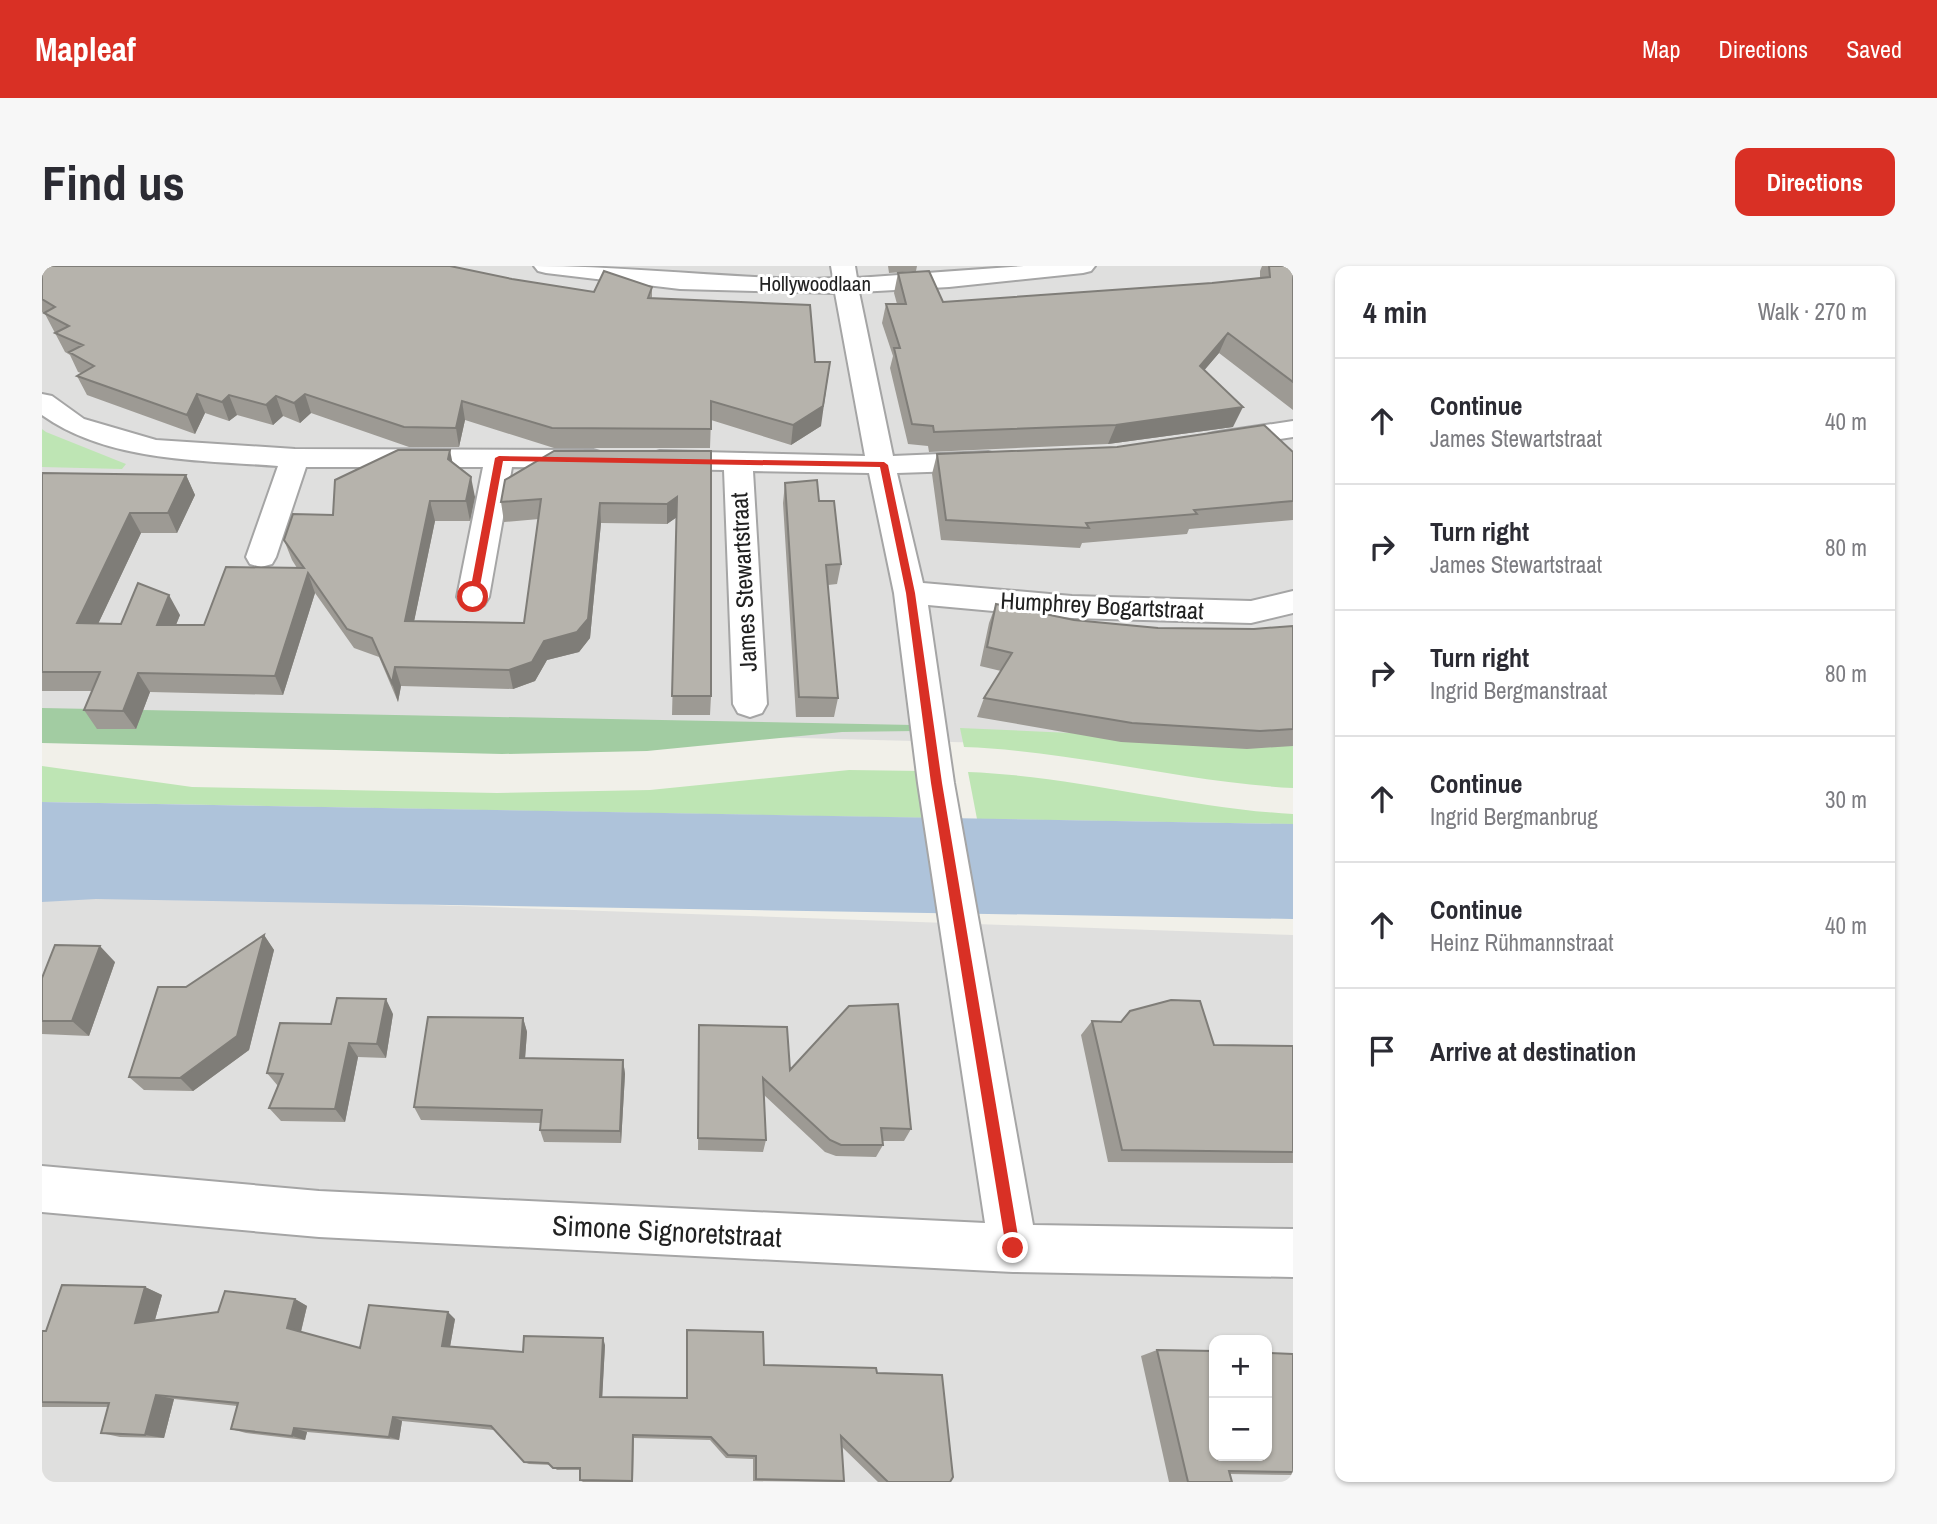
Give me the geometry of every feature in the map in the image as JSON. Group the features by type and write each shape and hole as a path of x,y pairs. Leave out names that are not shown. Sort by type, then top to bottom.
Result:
{"street":[{"name":"Hollywoodlaan","path":"546,266 590,273 718,284 845,276 984,273 1083,266"},
{"path":"845,276 862,381 884,465 911,593 936,783 1013,1248"},
{"name":"James Stewartstraat","path":"42,402 74,425 155,448 295,458 738,460 884,465 1015,460"},
{"path":"1187,444 1293,429"},
{"path":"261,557 295,458"},
{"path":"473,597 499,458"},
{"name":"James Stewartstraat","path":"738,460 750,704"},
{"name":"Humphrey Bogartstraat","path":"911,593 1072,607 1251,612 1293,602"},
{"name":"Simone Signoretstraat","path":"42,1189 319,1214 1013,1248 1293,1253"}],"shaded area":[{"path":"42,266 1293,266 1293,751 42,718"},
{"path":"87,893 1293,935 1293,1482 42,1482 42,902"}],"green space":[{"path":"42,429 126,464 122,469 42,467"},
{"path":"42,708 913,725 915,731 842,732 647,751 502,754 42,743"},
{"path":"960,728 1137,736 1293,736 1293,788 1210,780 1047,754 964,747"},
{"path":"42,766 192,787 497,793 650,790 849,770 922,771 929,818 42,802"},
{"path":"968,772 1050,779 1252,811 1293,814 1293,824 977,819"}],"water":[{"path":"42,802 1293,824 1293,919 96,899 42,902"}],"building":[{"path":"42,266 450,266 594,292 604,271 652,287 648,298 810,305 815,362 830,362 823,406 793,425 711,401 711,429 552,428 462,401 456,428 404,427 305,394 294,403 276,396 266,405 229,395 222,402 197,394 187,415 77,376 94,366 69,352 83,345 55,333 69,326 44,313 55,307 42,299"},
{"path":"1269,266 1293,266 1293,382 1228,333 1200,366 1243,407 1116,425 934,432 933,426 912,424 894,348 900,348 886,304 906,304 898,273 929,271 943,302 1270,277"},
{"path":"1264,425 1293,452 1293,501 1194,510 1197,514 1086,523 1089,528 946,520 937,454 1117,447"},
{"path":"398,450 450,450 448,459 471,477 466,501 430,501 405,621 524,623 541,499 501,502 505,480 554,451 711,451 711,696 672,696 677,497 667,504 600,503 588,619 577,632 544,641 532,662 509,670 395,667 392,683 372,638 347,629 308,573 275,676 138,673 123,711 84,710 100,672 42,672 42,473 186,475 168,513 130,513 77,623 121,624 138,583 169,595 157,625 204,625 226,567 304,568 284,540 293,514 333,515 335,480"},
{"path":"817,480 819,501 834,501 841,564 826,565 838,698 799,697 785,483"},
{"path":"996,604 1074,620 1158,628 1254,629 1293,626 1293,729 1260,731 1132,723 984,698 1012,653 987,647"},
{"path":"264,935 237,1036 180,1078 129,1077 158,987 186,987"},
{"path":"55,945 100,946 72,1021 42,1021 42,978"},
{"path":"337,998 386,999 377,1044 349,1043 335,1109 269,1108 283,1074 267,1073 280,1023 331,1024"},
{"path":"1171,1000 1200,1001 1214,1045 1293,1046 1293,1152 1122,1150 1092,1021 1121,1022 1130,1011"},
{"path":"898,1004 911,1129 881,1128 883,1145 841,1145 830,1140 763,1078 766,1140 698,1138 699,1025 787,1027 790,1070 849,1006"},
{"path":"428,1017 523,1018 520,1058 623,1060 620,1131 540,1130 542,1110 414,1107"},
{"path":"62,1285 145,1287 135,1323 218,1312 225,1291 295,1299 287,1328 360,1348 369,1305 448,1312 442,1346 523,1352 524,1336 603,1338 600,1397 687,1398 687,1330 763,1332 764,1365 876,1368 877,1373 942,1375 953,1477 950,1482 888,1482 841,1436 844,1481 756,1479 756,1456 728,1455 711,1437 633,1435 632,1481 580,1480 580,1468 553,1468 548,1463 524,1462 491,1426 393,1417 389,1437 294,1428 292,1436 231,1429 238,1403 156,1395 145,1435 101,1433 109,1403 42,1402 42,1331 46,1331"},
{"path":"1157,1350 1209,1351 1209,1461 1272,1461 1272,1353 1293,1354 1293,1472 1229,1471 1232,1482 1188,1482"}],"route":[{"path":"473,597 499,458 738,460 884,465 911,593 936,783 1013,1248"}]}
